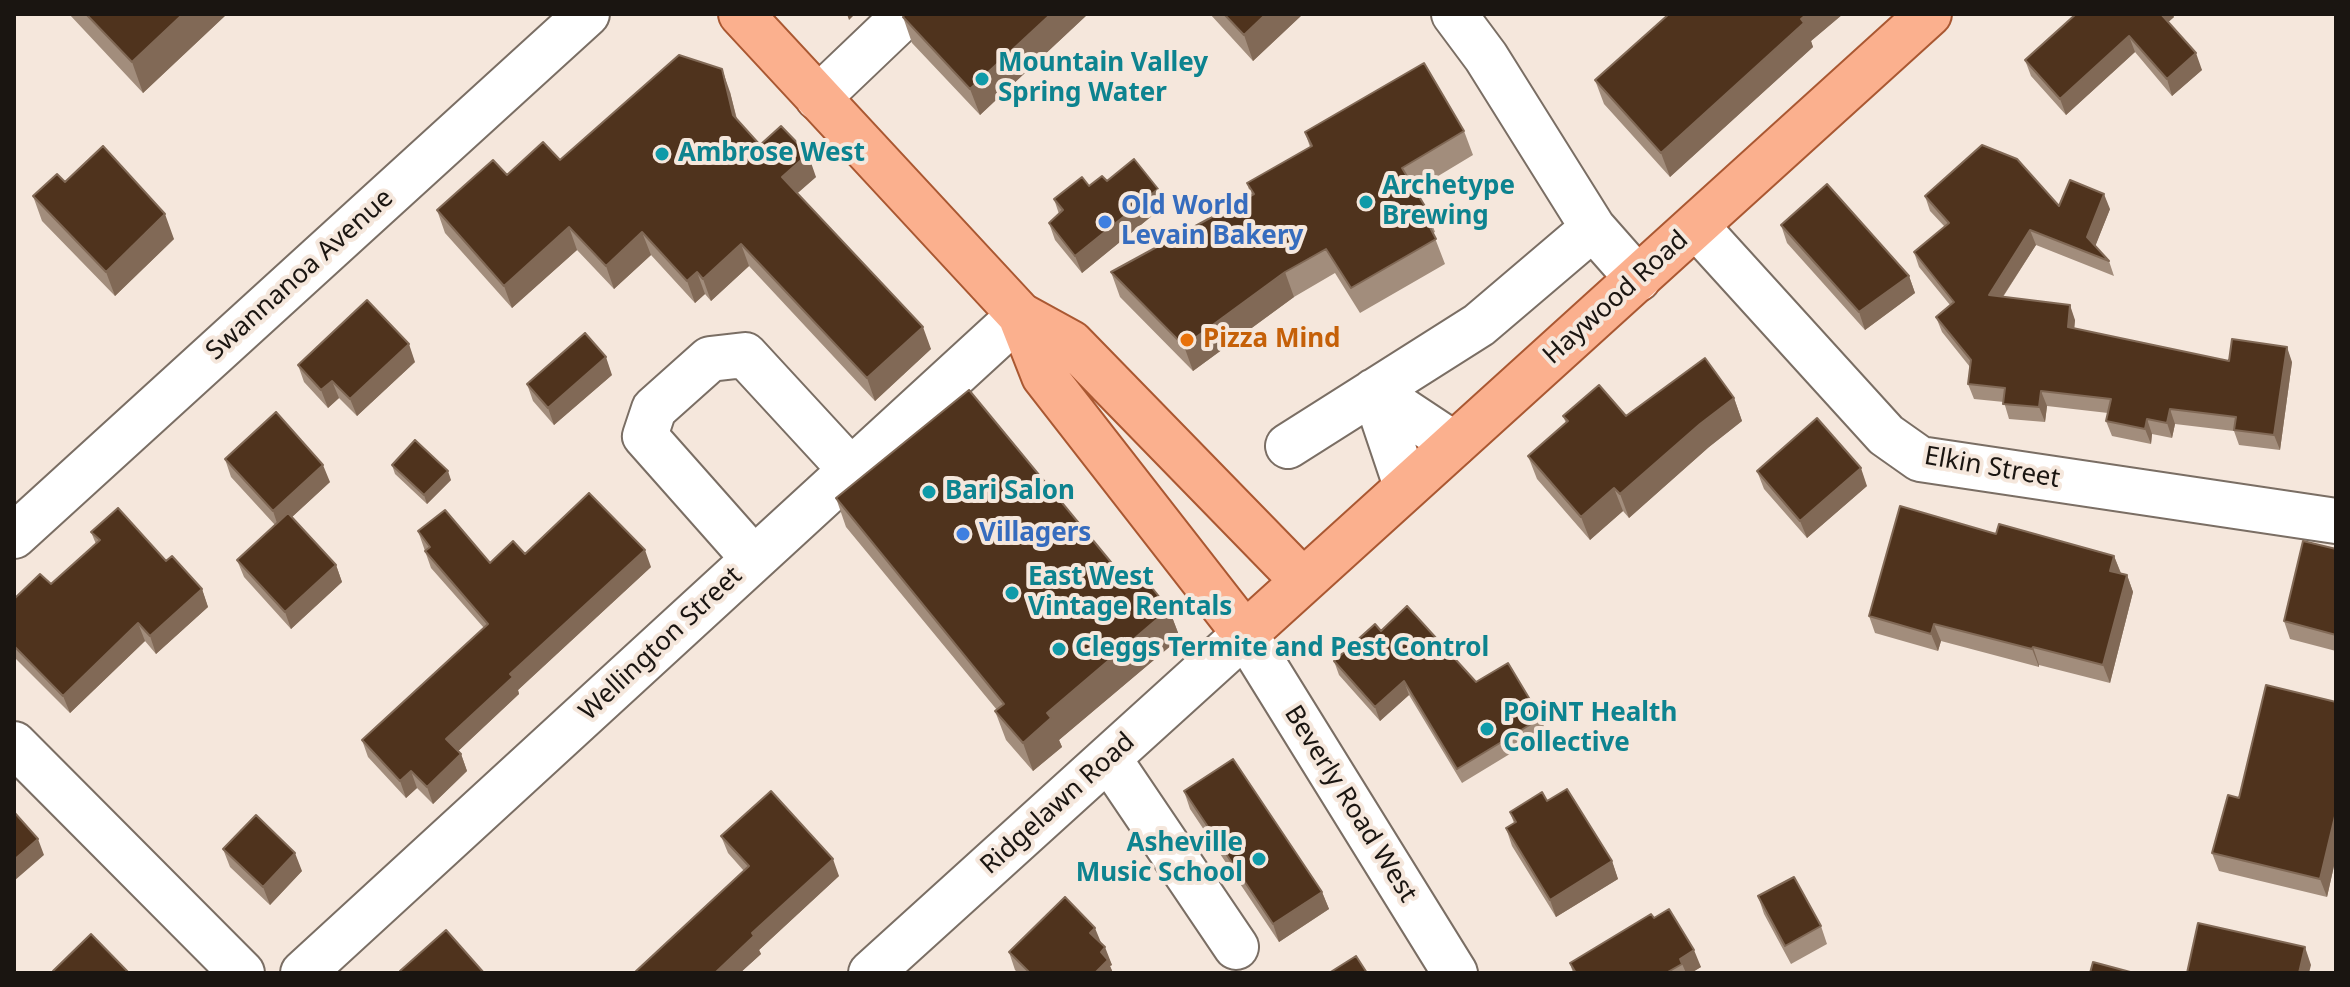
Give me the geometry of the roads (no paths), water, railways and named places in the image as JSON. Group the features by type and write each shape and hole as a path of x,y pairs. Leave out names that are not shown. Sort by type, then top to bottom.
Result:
{"main road":[{"path":"741,14 1020,315 1071,343 1302,580"},
{"name":"Haywood Road","path":"1245,634 1929,14"},
{"path":"1020,315 1044,376 1245,634"}],"street":[{"name":"Swannanoa Avenue","path":"14,536 587,14"},
{"path":"818,98 906,14"},
{"path":"1454,14 1486,57 1593,228 1638,279"},
{"name":"Elkin Street","path":"1696,226 1886,435 1920,459 2336,521"},
{"path":"1288,446 1479,325 1593,228"},
{"name":"Wellington Street","path":"303,973 1020,315"},
{"path":"754,559 645,436 654,409 710,359 745,355 851,470"},
{"path":"1374,391 1454,444"},
{"path":"1374,391 1406,486"},
{"name":"Ridgelawn Road","path":"871,973 1245,634"},
{"name":"Beverly Road West","path":"1245,634 1455,973"},
{"path":"14,744 242,973"},
{"path":"1109,759 1236,947"}],"place":[{"name":"Mountain Valley Spring Water","path":"982,79"},
{"name":"Ambrose West","path":"662,154"},
{"name":"Archetype Brewing","path":"1366,202"},
{"name":"Old World Levain Bakery","path":"1105,222"},
{"name":"Pizza Mind","path":"1187,340"},
{"name":"Bari Salon","path":"929,492"},
{"name":"Villagers","path":"963,534"},
{"name":"East West Vintage Rentals","path":"1012,593"},
{"name":"Cleggs Termite and Pest Control","path":"1059,649"},
{"name":"POiNT Health Collective","path":"1487,729"},
{"name":"Asheville Music School","path":"1259,859"}]}
